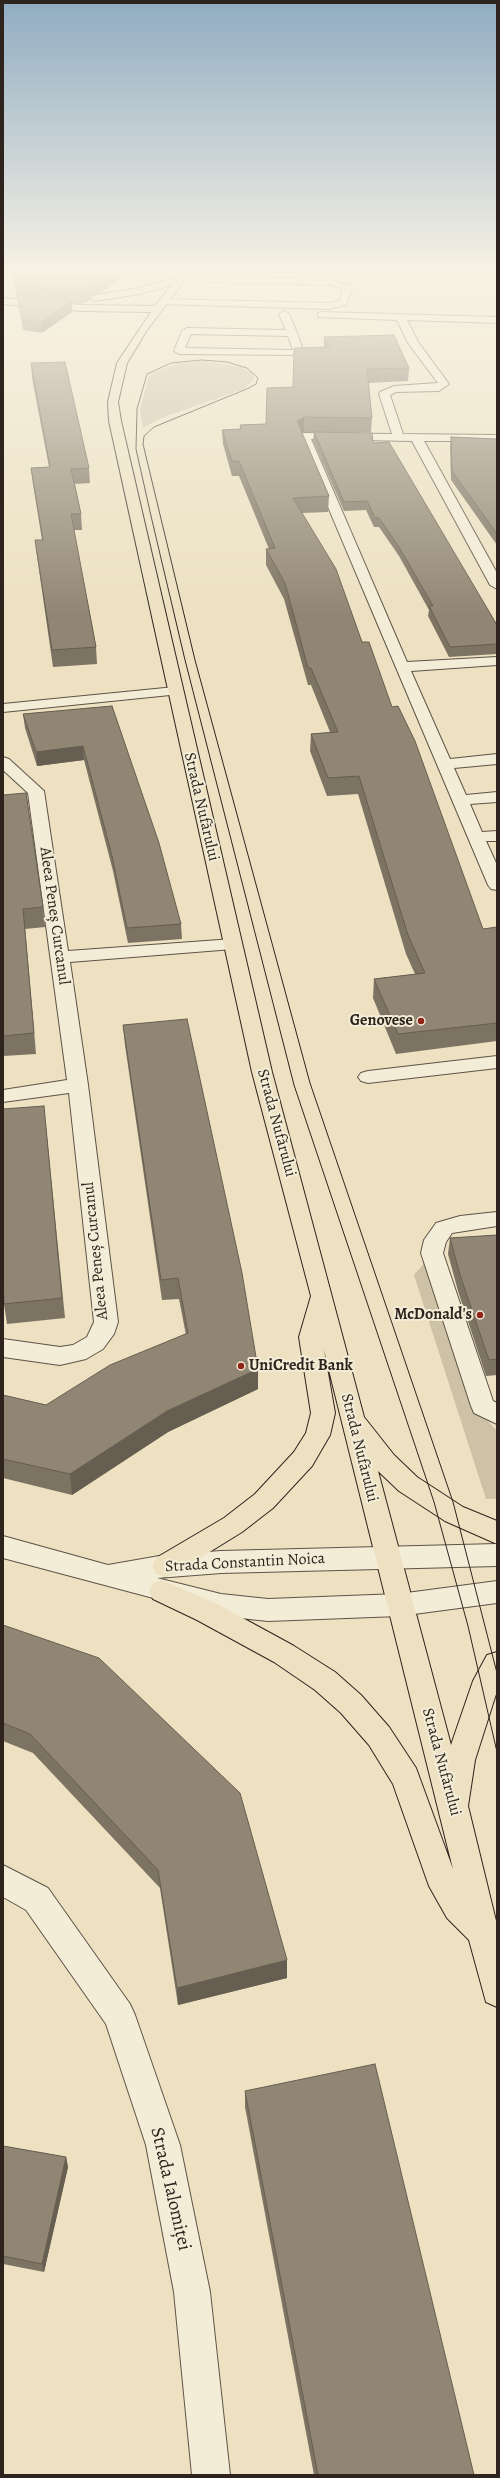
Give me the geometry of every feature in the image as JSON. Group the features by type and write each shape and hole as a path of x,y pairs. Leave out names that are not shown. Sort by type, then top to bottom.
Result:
{"main road":[{"name":"Strada Nufărului","path":"116,384 113,402 175,691 262,1072 322,1295 350,1414 454,1810 497,1991"},
{"path":"322,1295 311,1337 313,1360 323,1413 318,1435 303,1459 264,1501 163,1578 207,1612 284,1654 325,1681 351,1704 379,1736 406,1778 440,1876 458,1908 482,1931"},
{"path":"350,1414 385,1462 408,1484 454,1514 497,1533"},
{"path":"454,1810 461,1760 471,1723 483,1690 497,1664"}],"street":[{"path":"399,438 384,394 394,389 439,388 444,384"},
{"path":"497,438 438,436 417,439 304,436 497,885"},
{"path":"417,439 497,586"},
{"path":"402,667 497,661"},
{"path":"3,708 175,691"},
{"path":"444,764 497,759"},
{"name":"Aleea Peneș Curcanul","path":"3,762 36,791 78,1085 106,1322 95,1343 78,1353 60,1356 3,1348"},
{"path":"460,800 497,797"},
{"path":"476,837 497,836"},
{"path":"59,957 233,944"},
{"path":"368,1077 497,1062"},
{"path":"3,1096 78,1085"},
{"path":"497,1219 460,1222 444,1228 435,1240 432,1253 483,1406 497,1415"},
{"name":"Strada Constantin Noica","path":"3,1547 104,1576 163,1578 304,1559 497,1555"},
{"name":"Strada Constantin Noica","path":"163,1578 221,1605 268,1610 399,1605 497,1592"},
{"name":"Strada Ialomiței","path":"3,1880 37,1899 119,2015 163,2145 192,2292 211,2475"}],"shaded area":[{"path":"147,384 249,384 244,389 161,418 143,428 140,410"},
{"path":"428,1259 479,1411 497,1431 497,1499 486,1499 414,1275"}],"building":[{"path":"35,384 70,384 89,468 71,469 81,514 71,514 96,647 52,650 35,540 43,540 31,468 50,467"},
{"path":"293,384 368,384 372,418 304,417 297,421 329,496 293,498 336,569 362,642 369,642 392,707 398,706 415,741 483,929 497,927 497,1023 398,1034 374,979 425,973 408,935 359,776 328,778 311,734 338,732 311,668 308,668 285,583 266,549 275,548 239,461 232,461 222,430 241,429 240,425 266,424 267,388 293,387"},
{"path":"314,432 372,433 373,443 389,442 497,625 497,644 450,647 429,606 433,606 399,547 379,518 375,518 367,501 344,502"},
{"path":"451,437 497,439 497,534 452,471"},
{"path":"112,706 159,843 181,924 127,928 112,856 83,746 36,752 23,714"},
{"path":"26,793 43,907 23,909 34,1033 3,1036 3,795"},
{"path":"187,1019 242,1273 258,1369 167,1411 70,1474 3,1459 3,1395 46,1405 110,1365 188,1333 178,1278 161,1280 123,1025"},
{"path":"44,1106 62,1298 4,1304 3,1109"},
{"name":"McDonald's","path":"497,1235 497,1359 489,1360 460,1275 450,1238"},
{"path":"3,1625 99,1658 240,1793 287,1960 177,1988 158,1870 30,1734 3,1723"},
{"path":"375,2064 474,2475 318,2475 245,2091"},
{"path":"3,2146 66,2157 42,2264 3,2256"}],"tram line":[{"path":"144,384 137,409 136,449 185,660 294,1085 434,1502 468,1626 497,1752"},
{"path":"256,384 249,388 154,427 144,436 143,444 195,660 310,1083 453,1502 497,1673"}],"place":[{"name":"Genovese","path":"421,1021"},
{"name":"McDonald's","path":"480,1315"},
{"name":"UniCredit Bank","path":"241,1366"}]}
